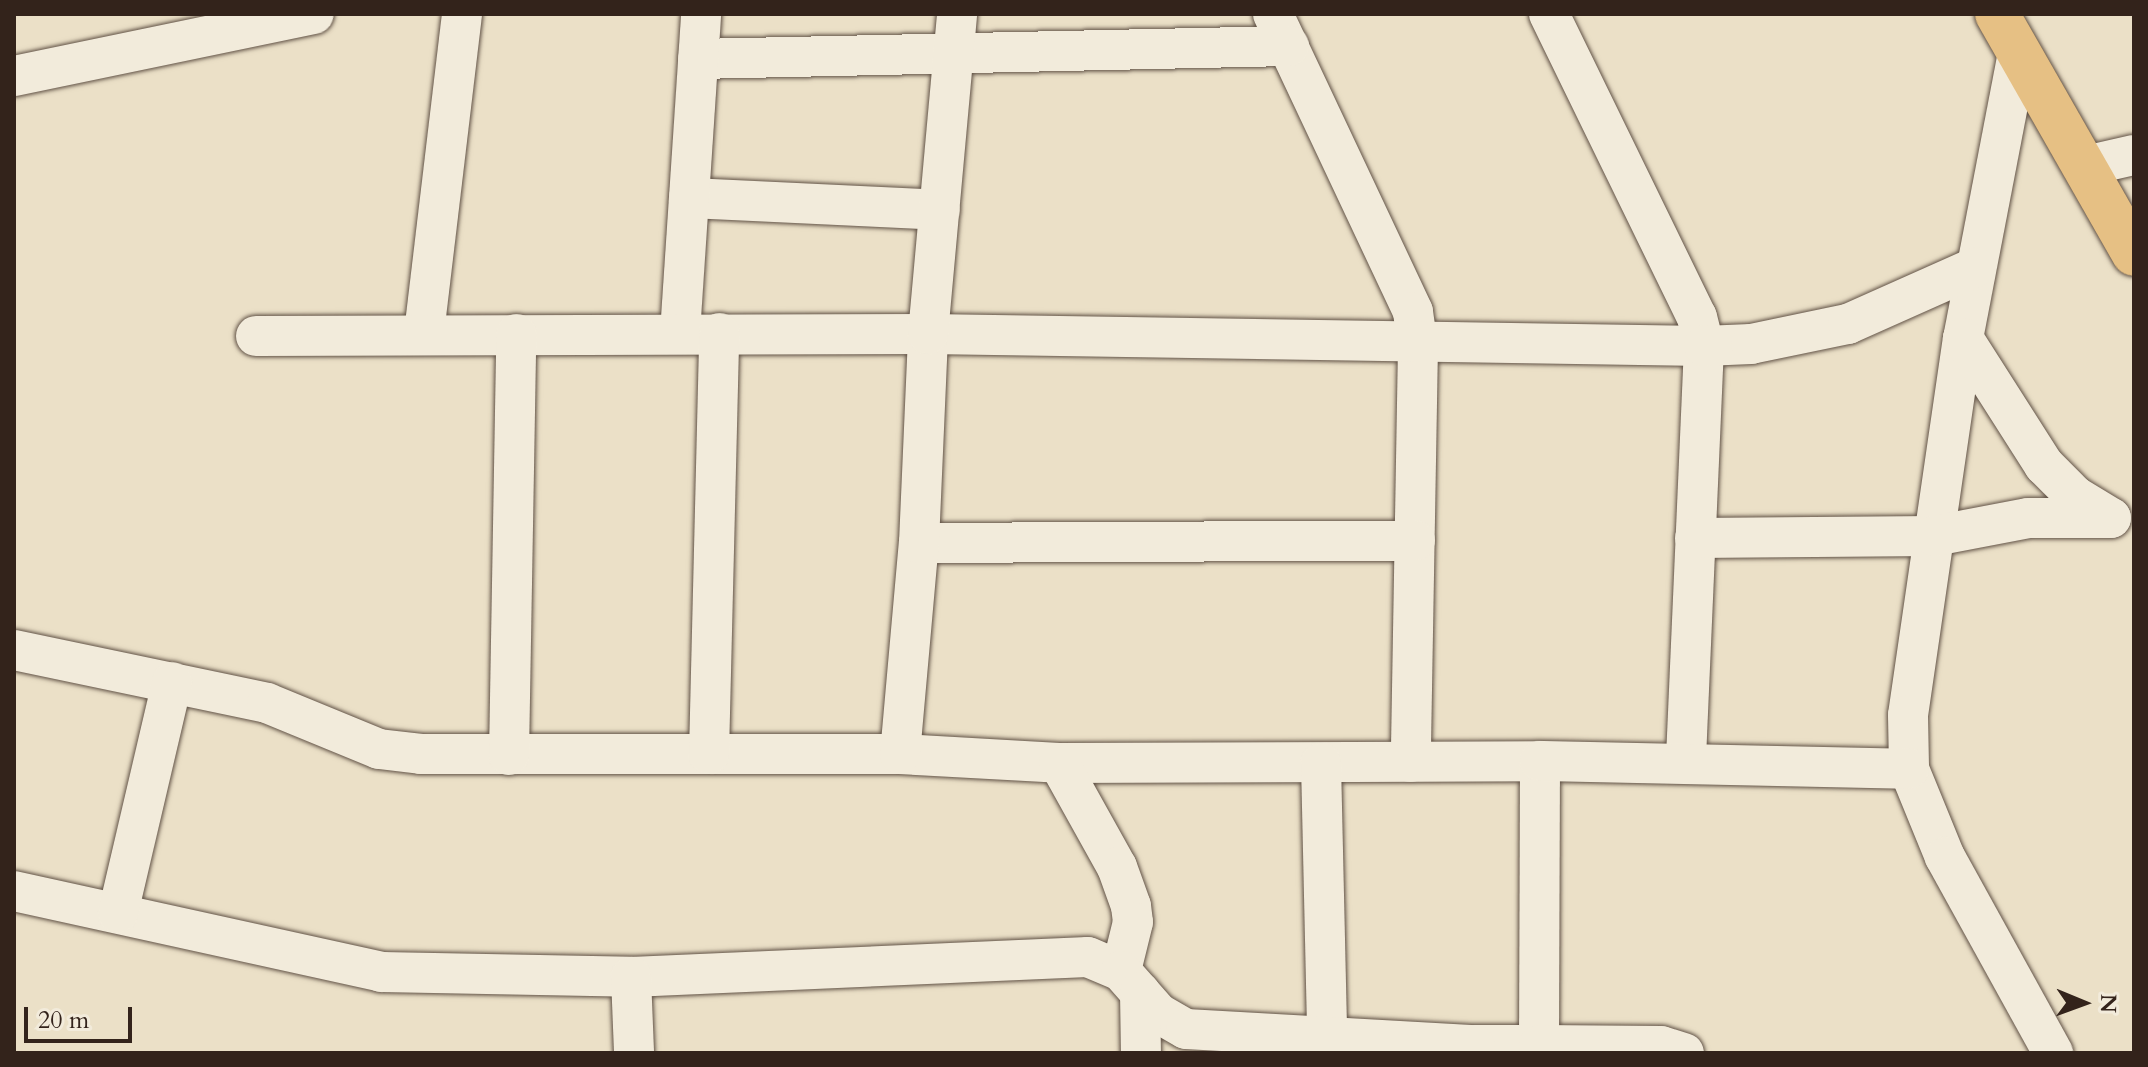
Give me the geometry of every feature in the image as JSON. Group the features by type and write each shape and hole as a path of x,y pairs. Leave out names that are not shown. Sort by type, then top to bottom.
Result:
{"main road":[{"path":"1997,14 2134,254"}],"street":[{"path":"14,76 314,14"},
{"path":"424,333 462,14"},
{"path":"701,14 689,198 700,333 709,754"},
{"path":"900,754 919,543 928,334 957,14"},
{"path":"1549,14 1697,317 1704,346 1686,762"},
{"path":"698,59 955,54 1281,30 1400,276 1418,346 1411,762"},
{"path":"2018,53 1963,338 1908,715 1909,769 1945,857 2053,1053"},
{"path":"2085,166 2134,155"},
{"path":"689,198 940,210"},
{"path":"256,336 424,333 928,334 1418,346 1704,346 1751,344 1848,324 1976,267"},
{"path":"509,755 516,334"},
{"path":"1963,338 2044,465 2075,496 2123,522"},
{"path":"1695,538 1934,536 2028,518 2123,522"},
{"path":"919,543 1415,540"},
{"path":"14,650 267,703 379,749 509,755 900,754 1059,763 1686,762 1909,769"},
{"path":"118,913 172,682"},
{"path":"1539,1045 1540,761"},
{"path":"1059,763 1126,887 1133,922 1130,982 1141,1053"},
{"path":"1321,763 1327,1036"},
{"path":"14,891 381,972 631,977 1067,955 1130,982 1158,1013 1186,1029 1327,1036 1475,1049 1539,1045 1661,1046 1684,1053"},
{"path":"631,977 634,1053"}]}
